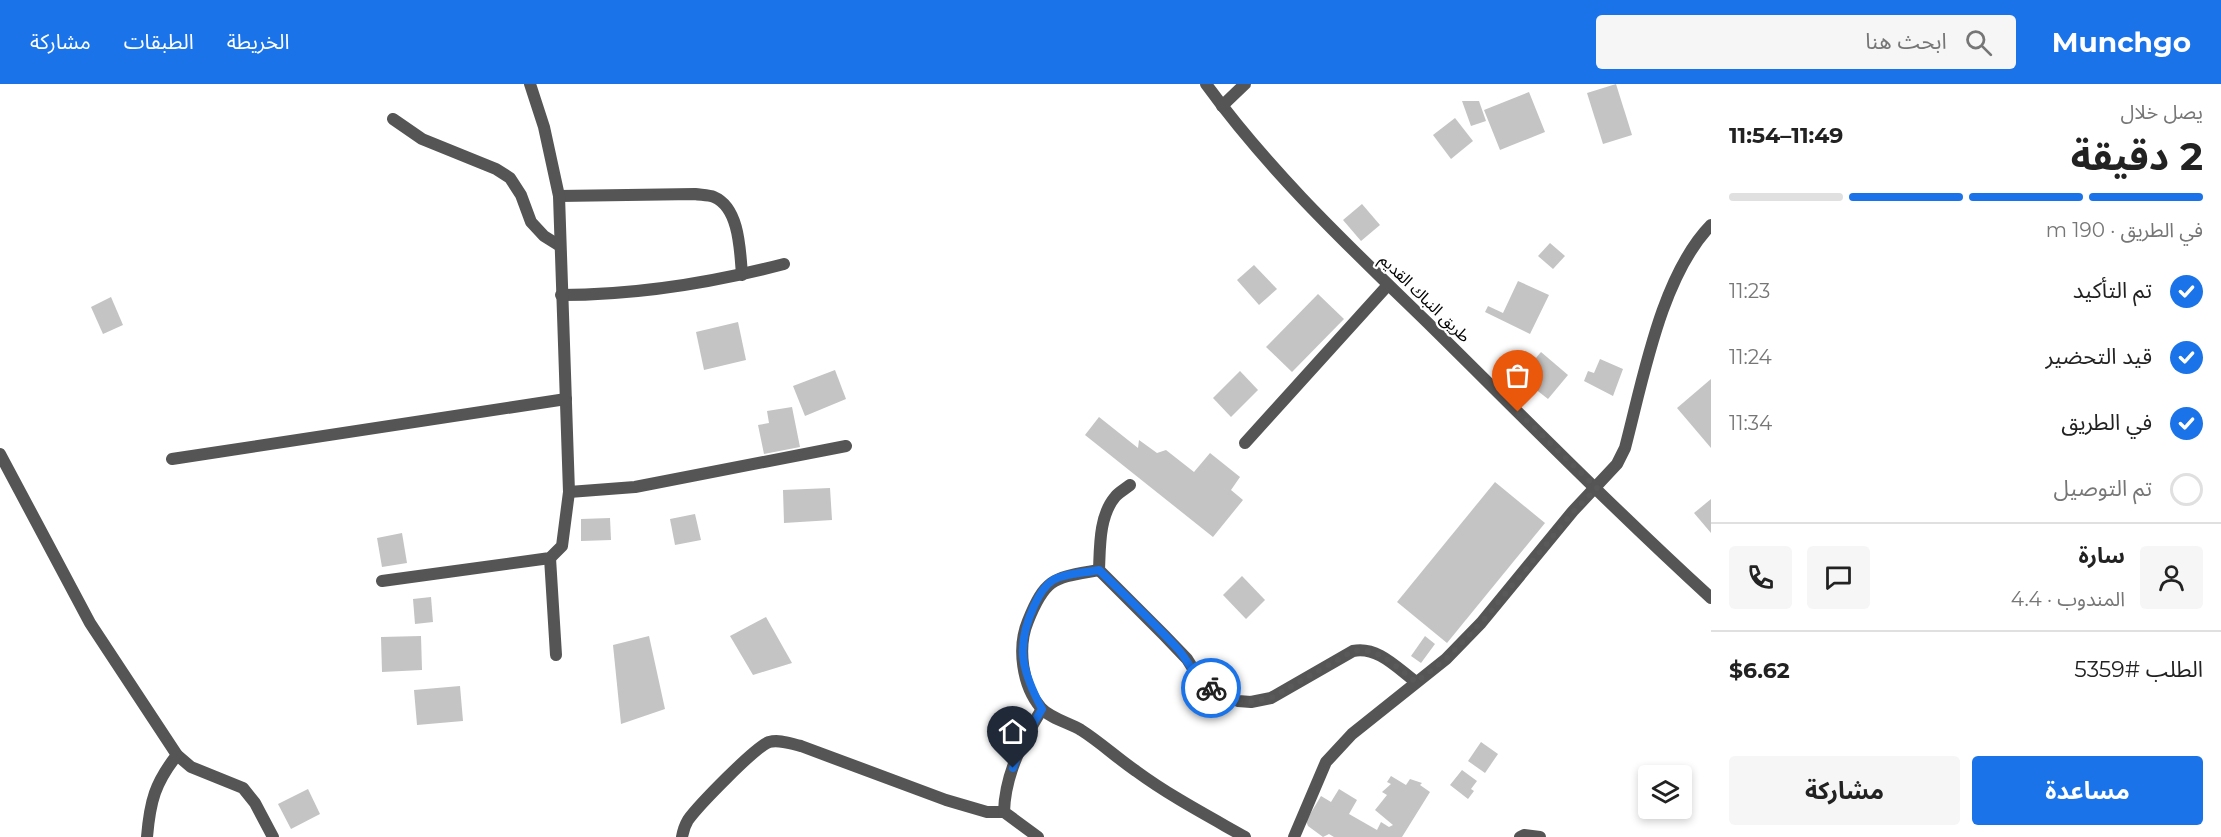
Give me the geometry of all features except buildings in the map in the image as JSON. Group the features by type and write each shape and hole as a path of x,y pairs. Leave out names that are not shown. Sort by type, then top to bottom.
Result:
{"street":[{"path":"382,580 550,558 562,546 569,492 559,196 544,127 530,84"},
{"name":"طريق النباك القديم","path":"1206,84 1254,146 1310,207 1652,544 1711,598"},
{"path":"1222,106 1245,84"},
{"path":"393,119 422,140 496,169 510,178 521,195 531,222 544,236 560,246"},
{"path":"559,196 695,194 714,197 725,206 734,221 742,275"},
{"path":"1294,837 1326,762 1352,734 1446,659 1481,623 1573,512 1617,464 1625,448 1669,294 1694,245 1711,225"},
{"path":"561,295 605,295 742,275 783,264"},
{"path":"1245,443 1388,285"},
{"path":"172,459 566,399"},
{"path":"569,492 635,488 846,446"},
{"path":"0,453 90,623 177,755 191,767 243,788 255,803 273,837"},
{"path":"1130,485 1115,497 1108,511 1101,531 1099,570 1187,659 1202,683 1238,701 1251,702 1271,698 1353,651 1365,648 1374,651 1416,682"},
{"path":"550,558 556,655"},
{"path":"1099,570 1054,579 1045,587 1026,624 1022,643 1023,661 1029,684 1042,709 1080,730 1181,800 1245,837"},
{"path":"1004,812 1007,788 1022,743 1042,709"},
{"path":"681,837 688,819 752,752 769,742 783,741 936,797 987,812 1004,812 1038,837"},
{"path":"147,837 150,804 164,772 177,755"},
{"path":"1520,837 1524,835 1540,837"}],"way so far":[{"path":"1211,688 1238,701 1251,702 1271,698 1353,651 1365,648 1386,659 1416,682 1446,659 1481,623 1521,572 1597,488 1518,412"}],"route":[{"path":"1013,768 1022,743 1042,709 1029,684 1023,661 1022,643 1026,624 1035,603 1045,587 1054,579 1099,570 1147,616 1187,659 1202,683 1211,688"}]}
